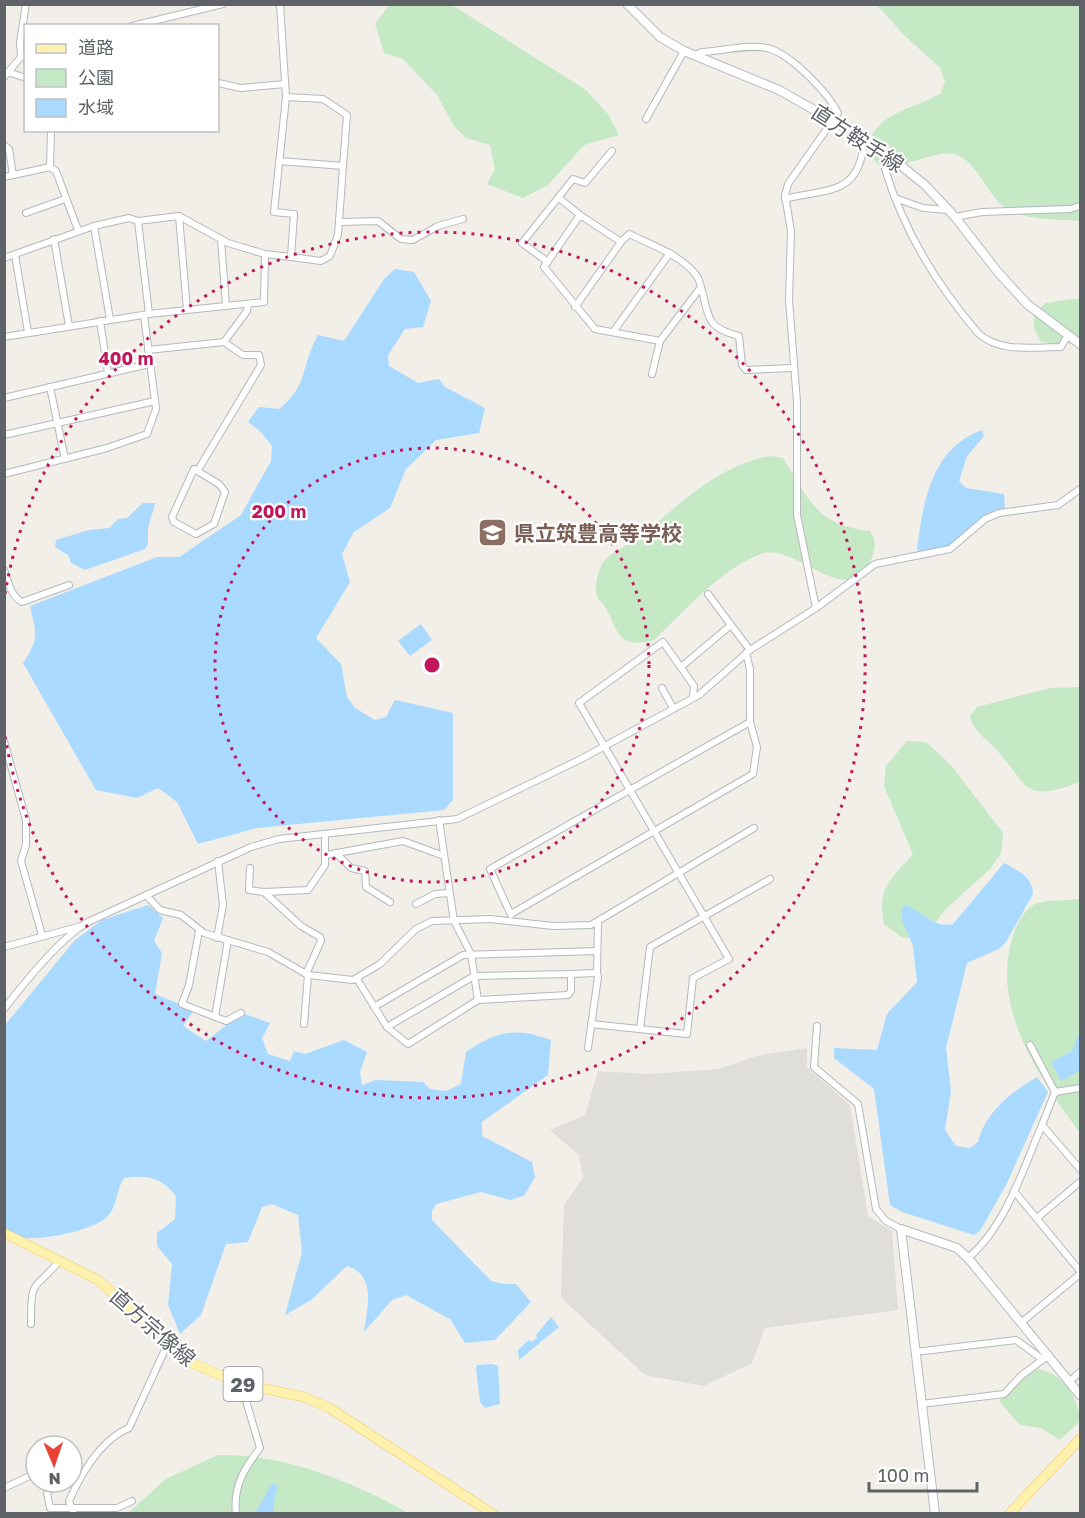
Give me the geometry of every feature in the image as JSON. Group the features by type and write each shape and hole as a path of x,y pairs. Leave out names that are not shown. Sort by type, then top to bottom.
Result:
{"main road":[{"name":"直方鞍手線","path":"627,4 660,37 684,51 779,90 835,119 891,157 925,185 952,214 997,271 1027,304 1080,344"},
{"path":"935,1514 901,1229 957,1248 968,1258 1022,1323 1046,1357 1080,1395"},
{"name":"直方宗像線","path":"4,1233 80,1269 116,1292 168,1343 194,1364 241,1384 304,1396 328,1407 493,1514"},
{"path":"1009,1514 1080,1439"}],"street":[{"path":"25,24 26,4"},
{"path":"141,24 223,4"},
{"path":"280,4 286,97 274,212 294,214 291,257"},
{"path":"24,35 21,57 8,75 24,78"},
{"path":"695,55 702,52 764,48 774,50 817,84 838,113 835,119 828,124 817,146 788,184 785,199 790,231 789,300 797,402 797,515 816,608"},
{"path":"646,119 684,51"},
{"path":"219,82 241,88 285,84"},
{"path":"4,258 94,226 129,219 138,221 179,216 221,239 265,254 321,261 330,256 339,222 347,116 323,99 286,97"},
{"path":"50,167 51,132"},
{"path":"785,199 838,188 851,181 862,159 864,138"},
{"path":"4,145 9,149 13,175"},
{"path":"548,262 522,243 573,179 585,183 612,151"},
{"path":"891,157 885,169 914,241 968,321 985,340 1006,347 1061,346 1068,335"},
{"path":"279,161 343,166"},
{"path":"4,177 50,167 56,171 78,230"},
{"path":"559,198 621,242"},
{"path":"896,198 923,208 952,214 1070,209 1080,206"},
{"path":"26,213 65,199"},
{"path":"580,215 544,267 595,329 660,341"},
{"path":"179,216 187,310"},
{"path":"339,222 378,221 401,239 413,240 446,222 463,219"},
{"path":"4,474 107,448 147,434 156,409 149,364 138,221"},
{"path":"94,226 110,319"},
{"path":"575,307 629,234 670,253 697,277 710,321 718,330 739,336 742,364 746,370 793,368"},
{"path":"54,239 69,326"},
{"path":"221,239 226,306"},
{"path":"613,332 670,253"},
{"path":"4,337 146,314 264,302 265,254"},
{"path":"15,255 28,332"},
{"path":"652,374 660,341 701,287"},
{"path":"224,342 247,311 248,304"},
{"path":"100,321 108,373"},
{"path":"148,350 224,342 243,355 259,355 261,365 198,470"},
{"path":"4,398 149,364"},
{"path":"50,387 64,459"},
{"path":"4,435 154,401"},
{"path":"194,469 198,470 219,484 225,492 213,524 196,534 172,518 189,473 194,469"},
{"path":"4,947 81,926 218,861 250,847 279,838 457,819 605,747 693,698 748,651 816,608 875,564 950,549 985,519 999,513 1058,505 1080,489"},
{"path":"4,570 17,599 22,602 69,585"},
{"path":"511,914 753,774 757,747 750,722 748,651 708,594"},
{"path":"681,667 731,625"},
{"path":"591,1024 687,1034 693,978 729,959 579,703 663,642 694,686 693,698"},
{"path":"662,688 673,708"},
{"path":"512,922 511,914 490,869 750,722"},
{"path":"4,741 26,820 26,845 21,861 42,935"},
{"path":"439,820 454,921 471,954 478,1000"},
{"path":"147,895 160,910 181,915 199,931 268,952 307,975 357,979 380,963 417,929 432,921 491,919 553,926 591,925 754,828"},
{"path":"250,868 249,890 264,892 308,890 325,866 325,834"},
{"path":"326,855 403,841 444,856"},
{"path":"336,853 351,868 365,871 366,887 390,902"},
{"path":"217,938 223,904 218,861"},
{"path":"640,1029 650,947 770,879"},
{"path":"264,892 301,926 320,937 321,941 307,975 304,1024"},
{"path":"416,904 435,894 450,893"},
{"path":"588,1048 598,976 598,921"},
{"path":"4,1009 27,981 81,926"},
{"path":"199,931 189,985 182,1004 225,1021 240,1013"},
{"path":"215,1017 228,940"},
{"path":"374,1007 463,955 597,951"},
{"path":"387,1027 474,976 597,973"},
{"path":"357,979 387,1027 408,1044 478,1000 568,995 571,991 571,974"},
{"path":"817,1026 814,1067 858,1104 876,1209 886,1221 901,1229"},
{"path":"968,1258 992,1230 1014,1191 1054,1092 1030,1045"},
{"path":"1054,1092 1080,1088"},
{"path":"1042,1125 1080,1169"},
{"path":"1037,1218 1080,1182"},
{"path":"1014,1191 1080,1273 1022,1323"},
{"path":"31,1324 31,1290 35,1283 60,1260"},
{"path":"915,1352 1016,1340 1046,1357 1004,1394 921,1404"},
{"path":"84,1473 117,1432 129,1428 168,1343"},
{"path":"1070,1382 1080,1372"},
{"path":"236,1514 237,1488 247,1466 260,1448 241,1384"},
{"path":"4,1488 24,1479"},
{"path":"47,1494 47,1505 50,1508 73,1511 117,1508 132,1501"},
{"path":"72,1494 69,1501 73,1511"}],"shaded area":[{"path":"807,1048 807,1067 850,1105 868,1216 892,1231 898,1310 765,1328 752,1363 704,1386 645,1375 561,1298 564,1205 583,1178 579,1155 550,1130 585,1115 598,1071 648,1074 719,1069 756,1056"}],"green space":[{"path":"389,5 452,5 586,90 608,114 619,135 584,145 548,185 523,198 487,184 495,169 490,145 466,138 454,126 437,95 403,59 384,53 375,24"},
{"path":"877,5 1080,5 1080,221 1041,219 1012,212 998,201 969,163 954,154 938,154 899,165 878,165 868,151 871,138 877,128 895,114 941,93 945,81 940,68 903,34"},
{"path":"1080,298 1080,343 1050,344 1040,341 1034,328 1034,313 1046,303"},
{"path":"771,456 783,458 808,498 825,516 852,528 870,531 875,544 872,557 863,574 851,580 837,579 789,557 774,553 761,554 745,561 717,581 654,640 633,642 621,636 596,592 598,575 605,560 639,537 716,477 752,461"},
{"path":"1080,687 1080,782 1061,788 1036,791 1028,788 977,730 970,716 977,707 1050,688"},
{"path":"907,741 926,742 951,765 1003,833 1001,853 991,868 945,910 925,937 903,938 884,924 882,901 887,885 913,854 884,786 886,766"},
{"path":"1080,899 1080,1133 1049,1089 1022,1040 1013,1014 1008,987 1008,960 1019,921 1031,906 1040,902"},
{"path":"1037,1369 1054,1375 1068,1387 1077,1404 1080,1421 1060,1440 1041,1428 1020,1425 999,1401 1027,1371"},
{"path":"218,1455 268,1459 292,1464 364,1490 408,1513 127,1514 166,1479"}],"water":[{"path":"395,269 414,272 431,301 423,327 405,329 388,355 389,366 418,383 439,379 445,387 485,408 479,433 436,440 406,469 390,508 354,532 342,554 350,582 316,638 341,664 347,697 355,708 375,720 386,717 395,700 453,713 453,800 444,810 257,828 198,844 177,802 158,788 137,798 96,790 23,663 35,636 30,606 157,557 179,557 241,515 271,461 272,446 261,432 248,422 259,407 279,409 289,400 300,383 318,335 344,341 384,279"},
{"path":"982,430 984,436 967,456 959,481 966,488 1004,494 1005,508 991,512 948,546 919,552 917,549 919,531 927,496 941,463 965,438"},
{"path":"143,503 155,503 145,549 85,570 71,563 68,555 55,547 56,540 89,530 109,528 118,519 127,518"},
{"path":"421,624 432,640 410,656 398,641"},
{"path":"1004,863 1019,871 1027,879 1033,894 1006,942 999,949 967,963 946,1048 951,1091 945,1130 956,1146 970,1148 978,1142 981,1131 1000,1104 1018,1089 1037,1077 1048,1092 1006,1185 980,1231 974,1235 902,1212 890,1205 874,1089 834,1058 834,1048 877,1050 887,1014 917,982 913,946 902,920 902,908 905,905 940,924 953,924"},
{"path":"148,905 163,918 154,941 162,953 155,994 194,1010 183,1026 206,1041 242,1013 270,1023 262,1038 268,1054 290,1061 294,1051 305,1054 344,1040 367,1052 360,1072 362,1085 376,1080 423,1082 430,1089 446,1091 461,1084 466,1052 487,1039 507,1033 527,1033 551,1040 548,1075 482,1122 482,1136 532,1162 535,1177 524,1196 510,1200 481,1192 436,1204 432,1211 432,1220 491,1281 516,1284 531,1302 495,1340 465,1343 450,1319 406,1295 392,1300 364,1332 368,1303 366,1285 363,1277 356,1270 347,1266 311,1300 285,1315 302,1252 298,1215 272,1204 262,1207 248,1242 226,1244 201,1315 180,1334 168,1305 172,1264 157,1246 157,1233 175,1219 176,1196 159,1181 147,1177 124,1178 114,1207 108,1216 78,1231 51,1237 26,1238 16,1237 5,1231 5,1025 75,940 102,920"},
{"path":"1079,1034 1080,1070 1061,1081 1051,1062 1072,1051"},
{"path":"551,1317 559,1327 519,1360 518,1350 529,1340 532,1342 537,1338 536,1335"},
{"path":"477,1365 498,1366 500,1404 485,1408 480,1402 476,1368"},
{"path":"273,1482 278,1487 274,1501 274,1513 255,1513"}],"place":[{"name":"県立筑豊高等学校","path":"493,533"}]}
